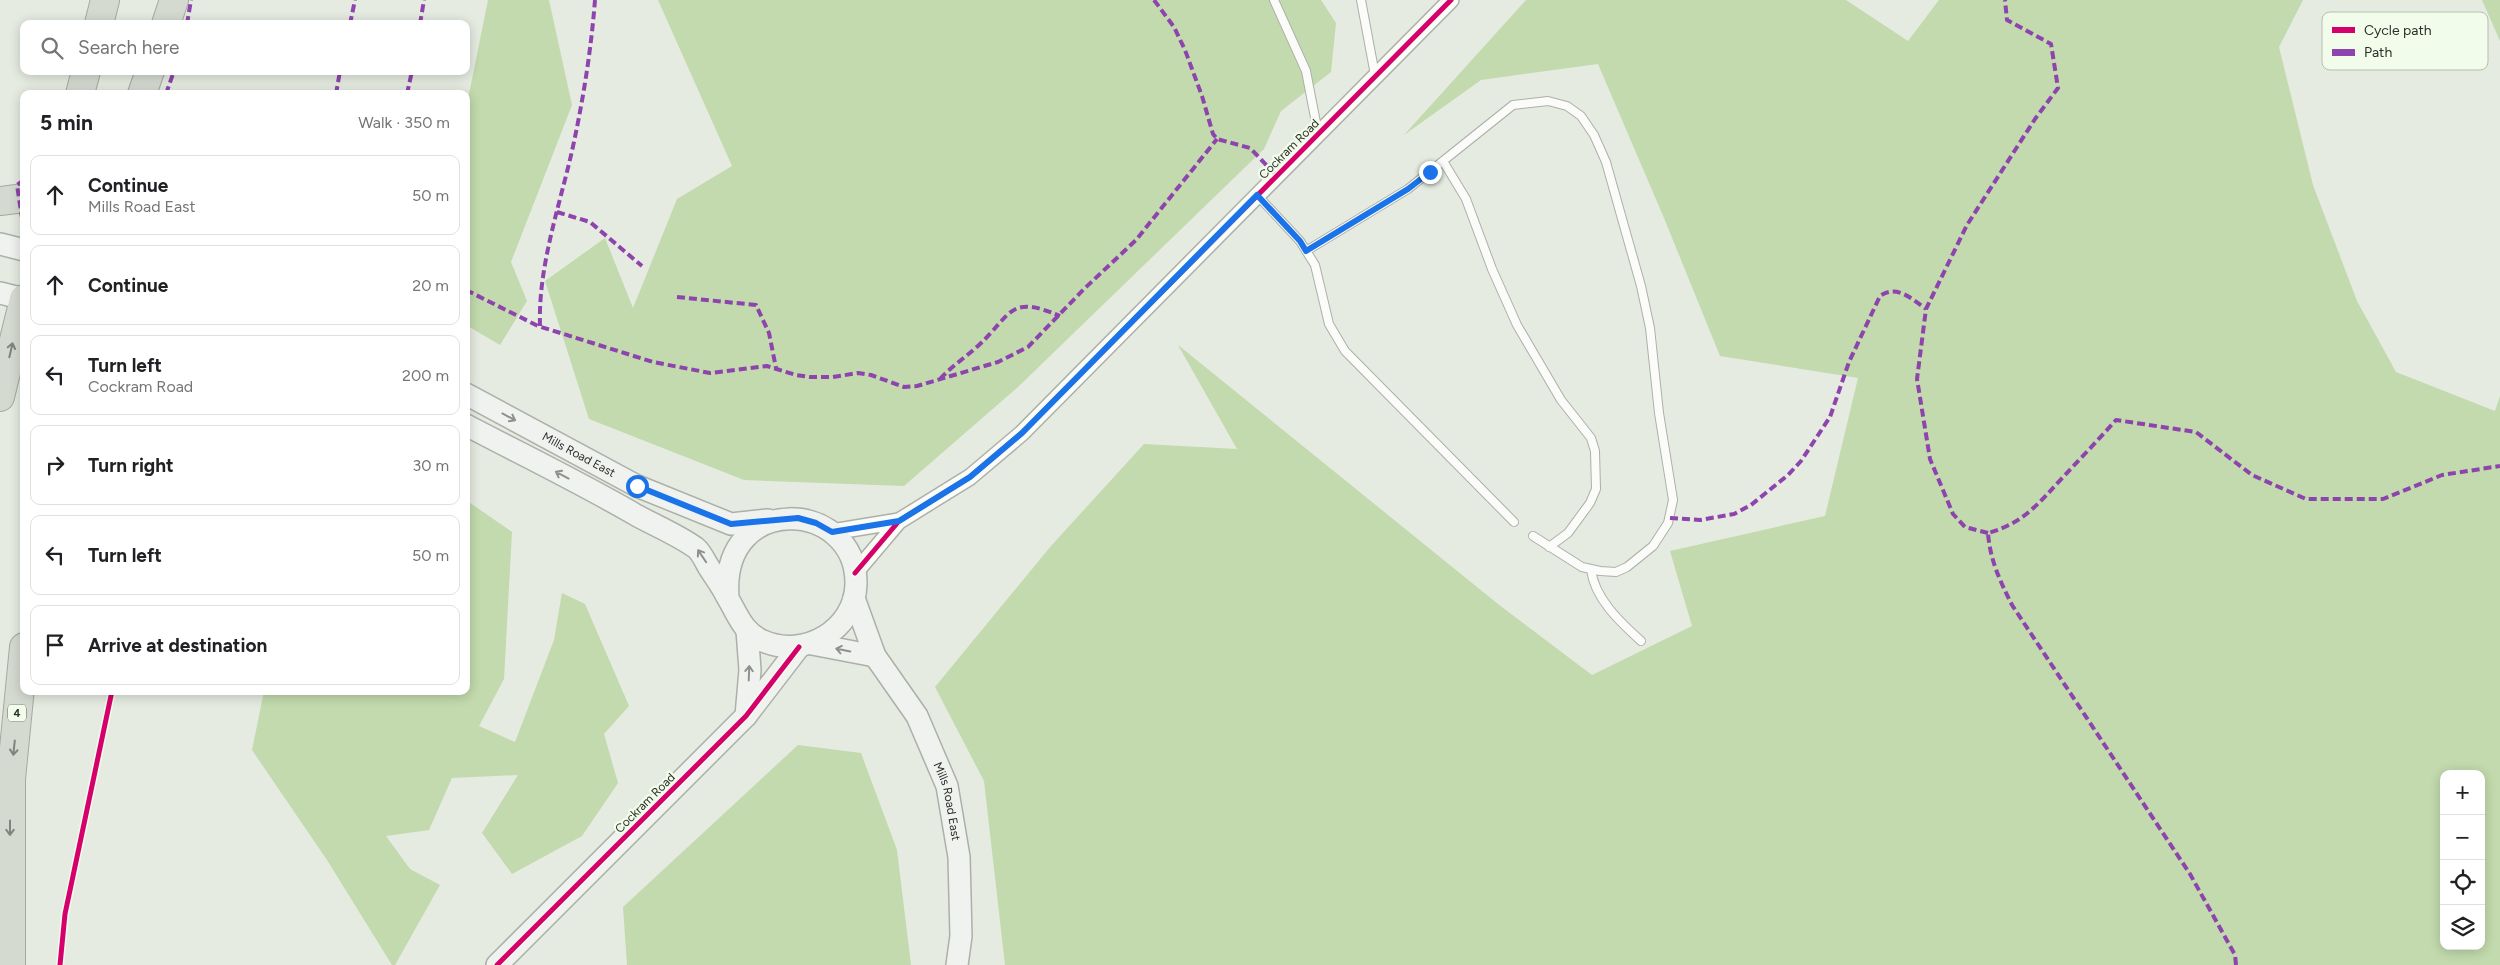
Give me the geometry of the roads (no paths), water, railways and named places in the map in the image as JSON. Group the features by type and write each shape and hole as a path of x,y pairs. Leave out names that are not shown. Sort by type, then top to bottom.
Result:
{"highway":[{"path":"100,20 105,0"},
{"path":"167,20 174,0"},
{"path":"81,90 85,75"},
{"path":"143,90 149,75"},
{"path":"0,201 20,198"},
{"path":"0,397 20,315"},
{"name":"4","path":"11,965 11,779 20,688"}],"main road":[{"path":"0,244 20,249"},
{"path":"0,293 20,298"},
{"name":"Mills Road East","path":"470,396 637,486 731,524 779,519"},
{"name":"Mills Road East","path":"470,427 698,549 728,597"},
{"path":"805,645 831,633 845,618 854,598 855,573 851,558 843,544 832,532 816,523 798,518 779,519 759,526 743,539 731,556 726,576 728,597 734,615 747,630 762,641 780,646 805,645 875,656"},
{"name":"Mills Road East","path":"854,598 875,656 917,716 947,786 959,857 961,936 957,965"},
{"path":"746,716 750,670 747,630"},
{"name":"Cockram Road","path":"497,965 746,716 805,645"}],"street":[{"name":"Cockram Road","path":"855,573 899,521 970,477 1022,433 1450,0"},
{"name":"Cockram Road","path":"832,532 899,521"}],"lane":[{"path":"1274,0 1306,71 1318,133"},
{"path":"1361,0 1375,75"},
{"path":"1306,251 1408,189 1514,106 1548,101 1567,106 1581,116 1594,135 1606,162 1641,286 1650,328 1659,413 1673,500 1668,523 1653,546 1627,567 1616,572 1591,569 1549,547 1533,536"},
{"path":"1444,161 1466,198 1492,270 1517,325 1561,400 1591,438 1595,451 1596,489 1590,503 1568,533 1549,547"},
{"path":"1257,195 1300,241 1315,265 1329,324 1345,351 1514,522"},
{"path":"1591,569 1592,578 1607,606 1641,641"}]}
